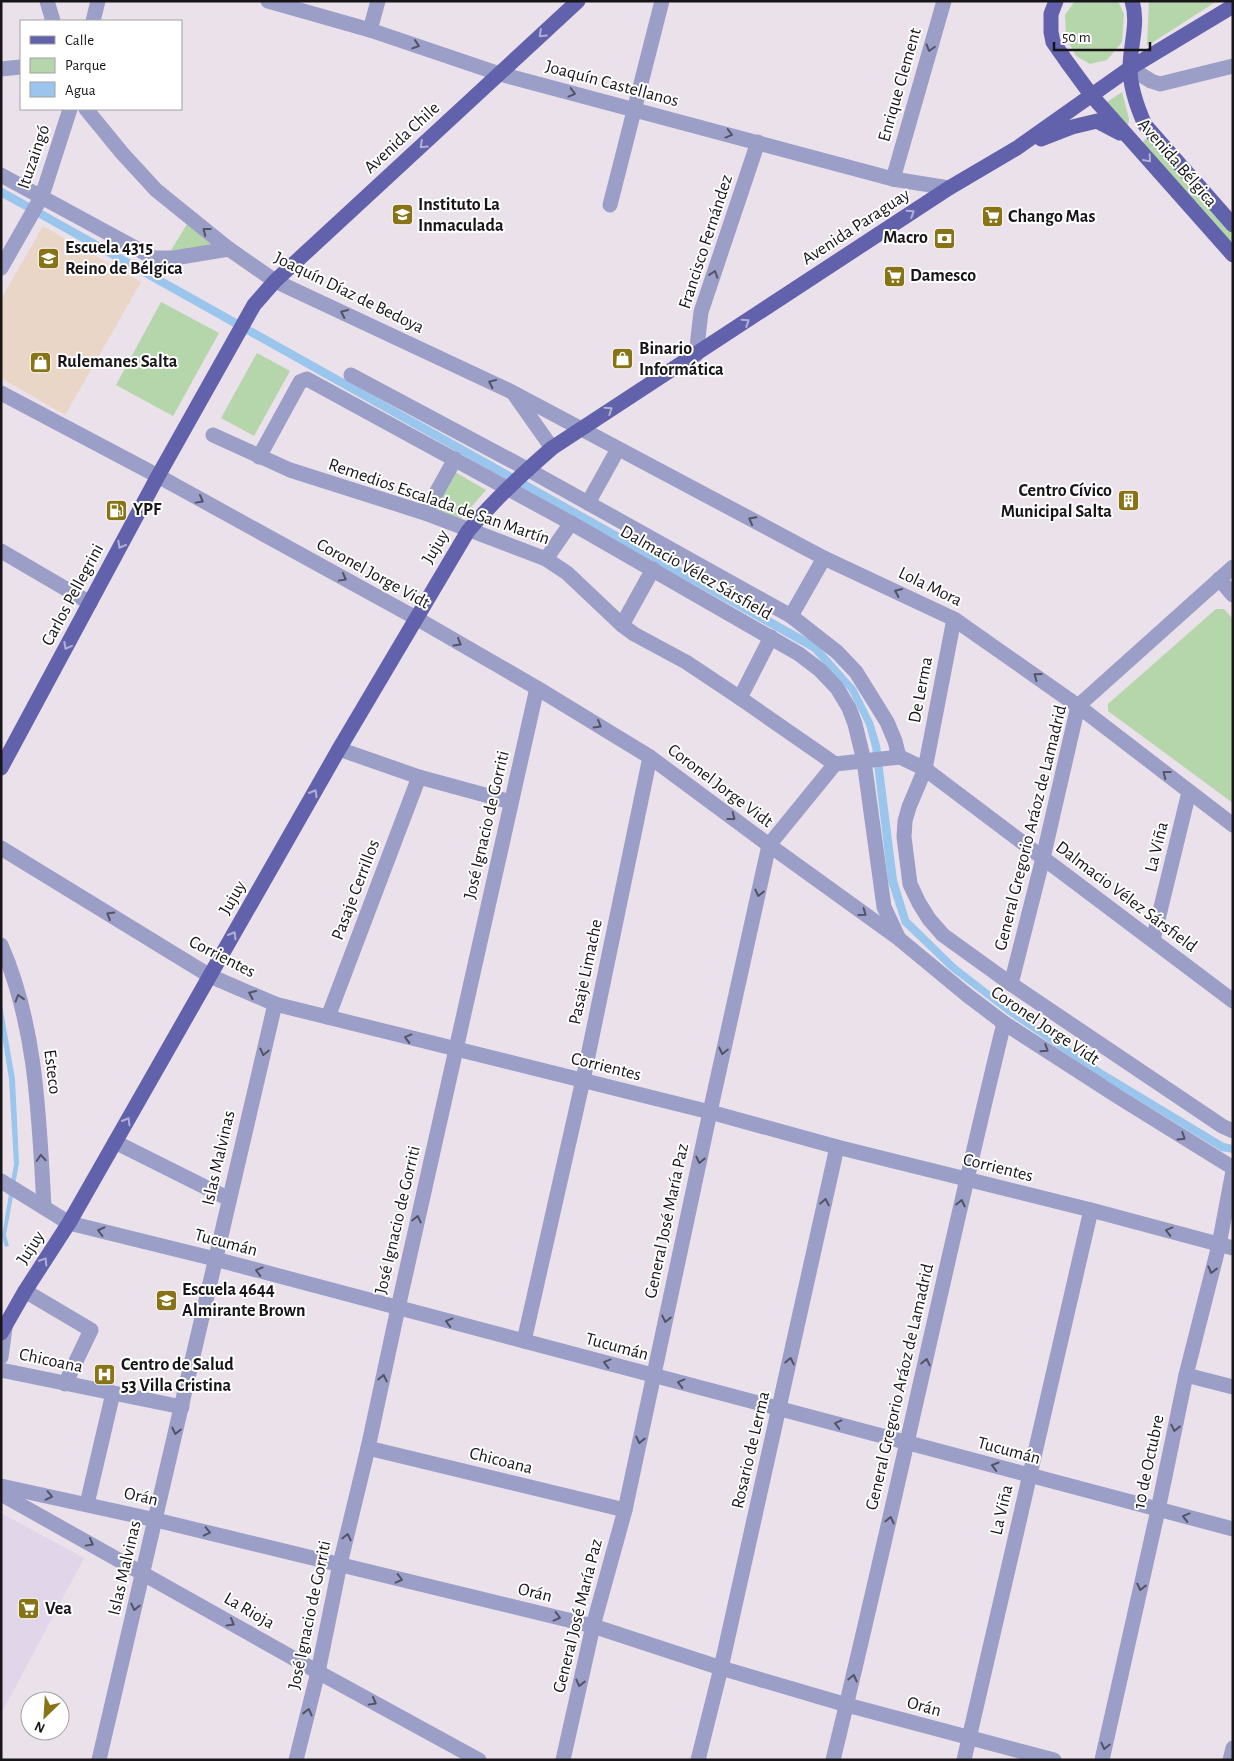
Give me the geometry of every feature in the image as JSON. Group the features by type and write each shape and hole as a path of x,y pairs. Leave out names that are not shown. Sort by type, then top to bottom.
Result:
{"main road":[{"name":"Avenida Chile","path":"178,441 254,305 275,281 578,1"},
{"name":"Avenida Bélgica","path":"1056,1 1051,14 1053,42 1092,96 1233,255"},
{"name":"Avenida Bélgica","path":"1132,1 1135,11 1130,68 1136,107 1145,125 1233,225"},
{"name":"Avenida Paraguay","path":"506,488 552,448 582,428 949,188 1017,148 1130,68 1233,6"},
{"path":"1017,148 1072,126 1097,121 1130,138"},
{"name":"Carlos Pellegrini","path":"1,768 178,441"},
{"name":"Jujuy","path":"2,1329 69,1223 339,750 468,530 506,488"}],"street":[{"path":"47,1 53,20"},
{"path":"93,20 98,1"},
{"name":"Joaquín Castellanos","path":"268,1 370,30 500,74 893,179 949,188"},
{"path":"370,30 378,1"},
{"path":"610,205 662,1"},
{"name":"Enrique Clement","path":"893,179 944,1"},
{"path":"1130,68 1151,81 1160,84 1233,66"},
{"path":"1,69 20,67"},
{"name":"Ituzaingó","path":"1,268 42,196 70,110"},
{"name":"Joaquín Díaz de Bedoya","path":"87,110 122,153 156,190 229,249 275,281 512,392 582,428"},
{"name":"Francisco Fernández","path":"696,355 701,312 758,142"},
{"path":"1,175 154,258 174,258 229,249"},
{"name":"Dalmacio Vélez Sársfield","path":"351,375 527,469 791,616 837,652 856,672 887,722 895,741 894,757 908,760 925,768 1233,1001"},
{"name":"Dalmacio Vélez Sársfield","path":"259,458 300,382 307,380 571,523 799,654 820,670 837,688 849,708 855,724 864,761 884,907 898,938"},
{"path":"512,392 552,448"},
{"name":"Coronel Jorge Vidt","path":"1,393 158,476 416,618 537,688 650,757 898,938 967,996 1004,1023 1233,1170"},
{"name":"Lola Mora","path":"582,428 824,558 954,619 1078,706 1233,825"},
{"name":"Remedios Escalada de San Martín","path":"212,436 290,470 425,513 546,559 567,573 622,625 686,662 835,764"},
{"path":"588,503 618,449"},
{"path":"425,513 455,459"},
{"path":"546,559 571,523"},
{"path":"1,551 90,603"},
{"path":"791,616 824,558"},
{"name":"General Gregorio Aráoz de Lamadrid","path":"1011,984 1043,858 1078,706 1233,567"},
{"path":"622,625 653,569"},
{"path":"1219,579 1233,595"},
{"name":"De Lerma","path":"954,619 925,768 905,821 904,837 910,884 919,903 929,919 944,935 1011,984 1214,1121 1233,1131"},
{"path":"740,698 771,637"},
{"name":"José Ignacio de Gorriti","path":"296,1760 318,1672 340,1564 368,1448 537,688"},
{"path":"339,750 419,777 511,802"},
{"name":"Pasaje Limache","path":"524,1341 583,1080 650,757"},
{"path":"835,764 894,757"},
{"name":"General José María Paz","path":"562,1760 593,1626 625,1510 769,845 835,764"},
{"name":"Pasaje Cerrillos","path":"328,1017 419,777"},
{"name":"La Viña","path":"1153,940 1189,792"},
{"name":"Corrientes","path":"1,848 210,976 276,1004 710,1112 837,1147 1092,1210 1226,1247"},
{"name":"Esteco","path":"1,945 21,1003 33,1063 44,1207"},
{"name":"Islas Malvinas","path":"99,1760 276,1004"},
{"name":"General Gregorio Aráoz de Lamadrid","path":"833,1760 908,1442 966,1180 1004,1023"},
{"path":"115,1142 229,1199"},
{"name":"Rosario de Lerma","path":"698,1760 721,1668 780,1408 837,1147"},
{"name":"10 de Octubre","path":"1102,1760 1186,1375 1226,1247 1233,1170"},
{"name":"Tucumán","path":"2,1182 69,1223 215,1259 780,1408 1233,1530"},
{"name":"La Viña","path":"964,1760 1092,1210"},
{"path":"25,1291 92,1330 65,1384"},
{"path":"1,1357 2,1329"},
{"name":"Chicoana","path":"1,1370 182,1407"},
{"path":"1186,1375 1233,1387"},
{"path":"86,1504 113,1393"},
{"name":"Chicoana","path":"368,1448 625,1510"},
{"name":"Orán","path":"1,1486 156,1520 593,1626 721,1668 847,1705 1054,1760"},
{"name":"La Rioja","path":"1,1494 479,1760"},
{"path":"1230,1760 1233,1748"}],"shaded area":[{"path":"43,226 141,282 65,415 1,378 1,299"},
{"name":"Vea","path":"1,1513 84,1558 1,1714"}],"green space":[{"path":"1075,1 1118,1 1124,14 1122,42 1107,60 1090,64 1076,56 1066,37 1065,15"},
{"path":"1149,1 1217,1 1147,46"},
{"path":"1122,92 1129,119 1128,125 1107,102"},
{"path":"1147,139 1154,143 1233,233 1233,246 1143,144 1144,140"},
{"path":"187,224 220,247 170,252"},
{"path":"161,302 219,333 173,416 116,385"},
{"path":"257,353 290,371 254,436 221,418"},
{"path":"455,472 486,490 458,522 433,512"},
{"path":"1216,609 1224,609 1233,619 1233,803 1108,711 1108,704"}],"water":[{"path":"1,187 816,643 856,688 873,722 880,745 897,880 909,919 956,965 1014,1010 1101,1069 1224,1143 1233,1145 1233,1153 1221,1151 1097,1075 1010,1016 950,970 902,924 888,881 872,747 866,725 849,691 812,651 1,197"},
{"path":"1,999 15,1079 19,1163 6,1235 9,1246 5,1247 2,1236 14,1164 9,1079 1,1029"}],"place":[{"name":"Instituto La Inmaculada","path":"402,215"},
{"name":"Chango Mas","path":"992,217"},
{"name":"Macro","path":"944,238"},
{"name":"Escuela 4315 Reino de Bélgica","path":"49,258"},
{"name":"Damesco","path":"894,276"},
{"name":"Binario Informática","path":"623,359"},
{"name":"Rulemanes Salta","path":"41,362"},
{"name":"Centro Cívico Municipal Salta","path":"1128,501"},
{"name":"YPF","path":"117,510"},
{"name":"Escuela 4644 Almirante Brown","path":"166,1300"},
{"name":"Centro de Salud 53 Villa Cristina","path":"105,1375"},
{"name":"Vea","path":"29,1609"}]}
